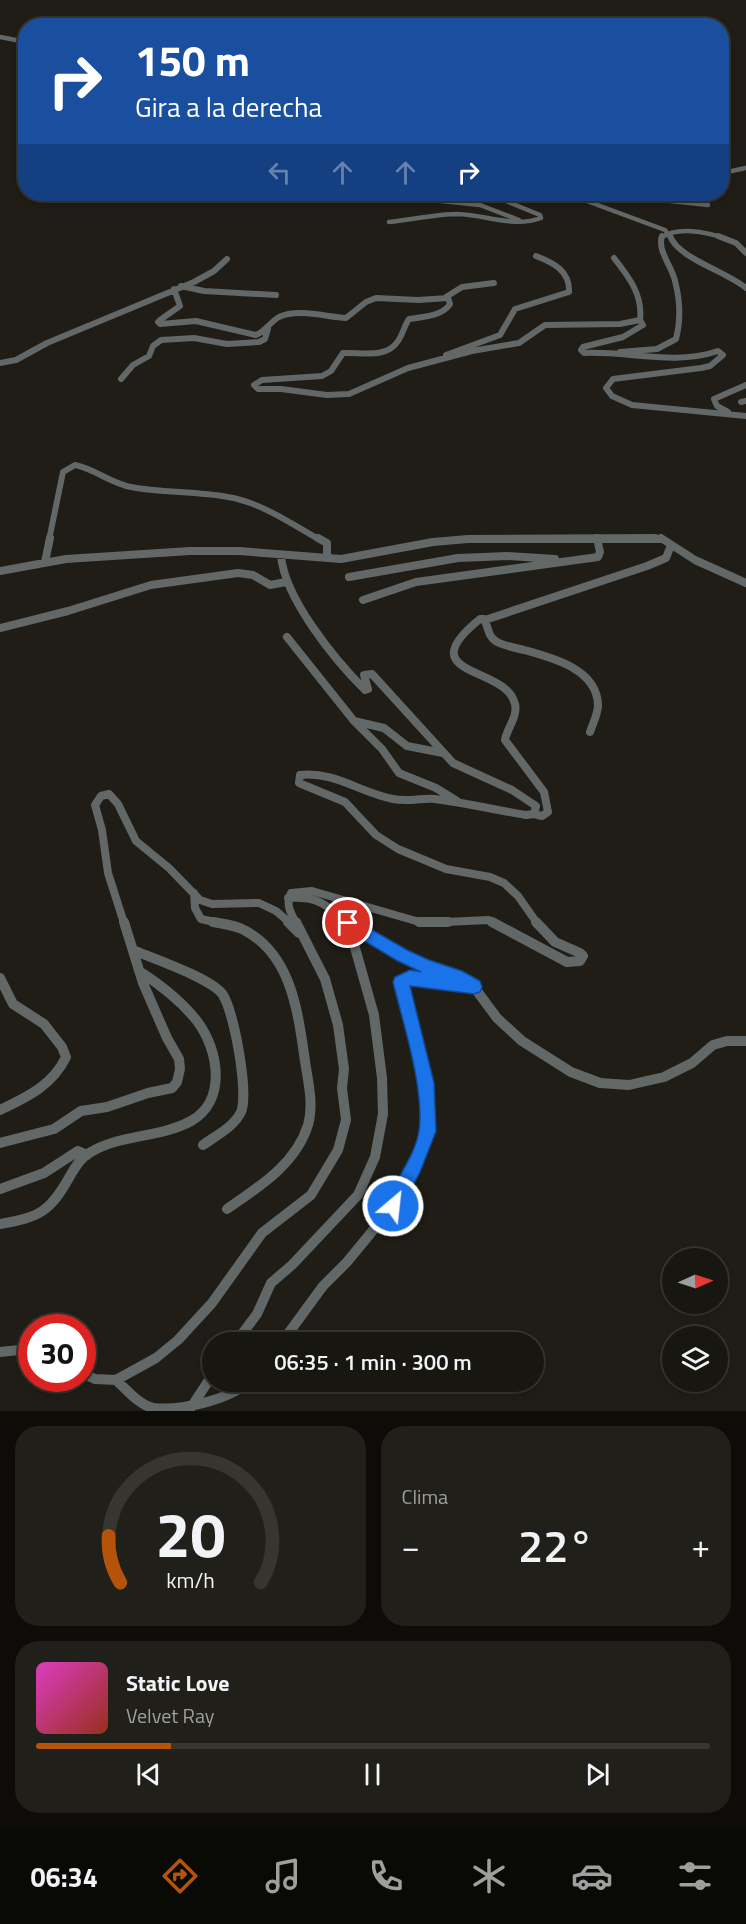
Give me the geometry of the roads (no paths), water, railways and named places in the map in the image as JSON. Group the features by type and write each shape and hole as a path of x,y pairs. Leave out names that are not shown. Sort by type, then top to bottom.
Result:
{"street":[{"path":"0,36 18,40"},
{"path":"729,172 746,168"},
{"path":"434,201 480,205 525,223"},
{"path":"389,222 450,214 525,223 541,218 540,215 506,201"},
{"path":"583,201 669,233 700,233 722,238 738,244 746,253"},
{"path":"671,201 708,205"},
{"path":"669,233 673,243 692,258 733,277 746,288"},
{"path":"614,258 639,297 642,311 640,320 643,325 638,331 627,336 583,347 581,350 584,353 657,349 676,339 679,330 680,301 669,262 660,250 661,237 669,233"},
{"path":"443,358 447,353 500,335 505,330 511,312 515,309 569,292 567,278 559,266 536,256"},
{"path":"0,363 16,360 47,343 147,302 214,271 227,259"},
{"path":"121,379 134,365 149,356 153,346 162,340 194,338 227,344 259,342 265,339 274,320 286,315 346,318 368,301 376,299 388,297 413,301 446,297 452,291 465,286 494,283"},
{"path":"181,286 202,291 244,291 276,295"},
{"path":"174,289 180,306 176,311 160,319 158,322 160,324 196,321 256,335 268,329"},
{"path":"446,297 450,304 447,309 409,319 396,345 368,354 343,353 335,368 322,376 262,380 254,385 255,387 327,395 349,393 362,390 408,368 443,358 519,344 545,325 620,324 640,320"},
{"path":"613,352 627,356 695,358 721,351 723,355 710,366 613,379 606,388 610,394 632,404 743,416"},
{"path":"743,416 719,409 714,404 714,399 746,385"},
{"path":"45,562 63,472 75,465 89,468 106,479 131,487 231,497 265,510 309,535 321,538 327,543 327,558"},
{"path":"363,600 416,582 598,557 600,552 597,538"},
{"path":"0,571 66,559 190,551 239,551 281,556 299,554 341,559 433,542 468,539 661,538 708,567 746,583"},
{"path":"96,1379 116,1380 156,1358 178,1340 212,1303 262,1233 311,1195 338,1150 346,1120 342,1088 344,1069 338,1025 325,979 290,911 288,898 291,893 312,891 423,923 489,920 500,924 550,956 567,962 580,961 583,956 581,952 556,942 535,921 512,889 504,882 492,876 448,870 393,847 372,834 346,802 335,796 304,788 299,783 299,776 308,774 346,781 382,798 395,800 432,799 542,816 546,814 548,804 544,792 506,744 506,732 516,711 512,697 500,684 461,666 454,653 454,644 459,636 480,619 485,620 647,566 666,558 671,545"},
{"path":"349,578 424,562 468,558 512,555 567,561"},
{"path":"281,556 280,566 286,582 311,620 318,636 357,683 365,690 368,689 364,675 372,674 453,763 530,800 536,806 534,814"},
{"path":"0,628 155,584 238,573 253,575 270,585 286,582"},
{"path":"485,620 486,631 494,640 573,667 588,678 597,693 598,705 590,732"},
{"path":"287,637 354,721 382,749 399,773 436,788 466,806"},
{"path":"354,721 384,728 407,746 445,753"},
{"path":"0,1143 54,1129 81,1111 107,1107 148,1093 172,1088 179,1076 179,1059 143,983 108,873 102,830 95,805 101,796 109,794 115,798 130,834 205,903 250,901 269,907 280,914 305,939"},
{"path":"194,893 195,908 201,919 242,929 256,938 274,955 285,971 298,1017 311,1105 308,1125 296,1150 268,1181 227,1209"},
{"path":"288,898 307,897 323,903 348,923 402,955 457,976 474,987 497,1018 522,1041 571,1072 600,1083 629,1085 664,1077 692,1063 713,1044 746,1041"},
{"path":"244,1332 257,1314 271,1283 292,1265 358,1195 375,1156 383,1114 382,1078 374,1015 348,923"},
{"path":"133,950 202,979 224,994 237,1044 244,1082 244,1100 240,1113 233,1121 203,1145"},
{"path":"0,1224 34,1218 47,1212 78,1162 87,1155 110,1144 175,1127 206,1112 213,1101 217,1088 217,1075 202,1028 187,1011 141,973"},
{"path":"0,978 13,1004 44,1024 62,1047 66,1057 56,1076 43,1087 0,1110"},
{"path":"289,1332 323,1286 348,1262 393,1206 414,1166 427,1131 426,1083 401,982 410,978 474,987"},
{"path":"0,1189 44,1173 78,1151 87,1155"},
{"path":"0,1352 18,1350"},
{"path":"116,1380 152,1408 190,1409 210,1404 231,1392"},
{"path":"190,1409 202,1391"}]}
